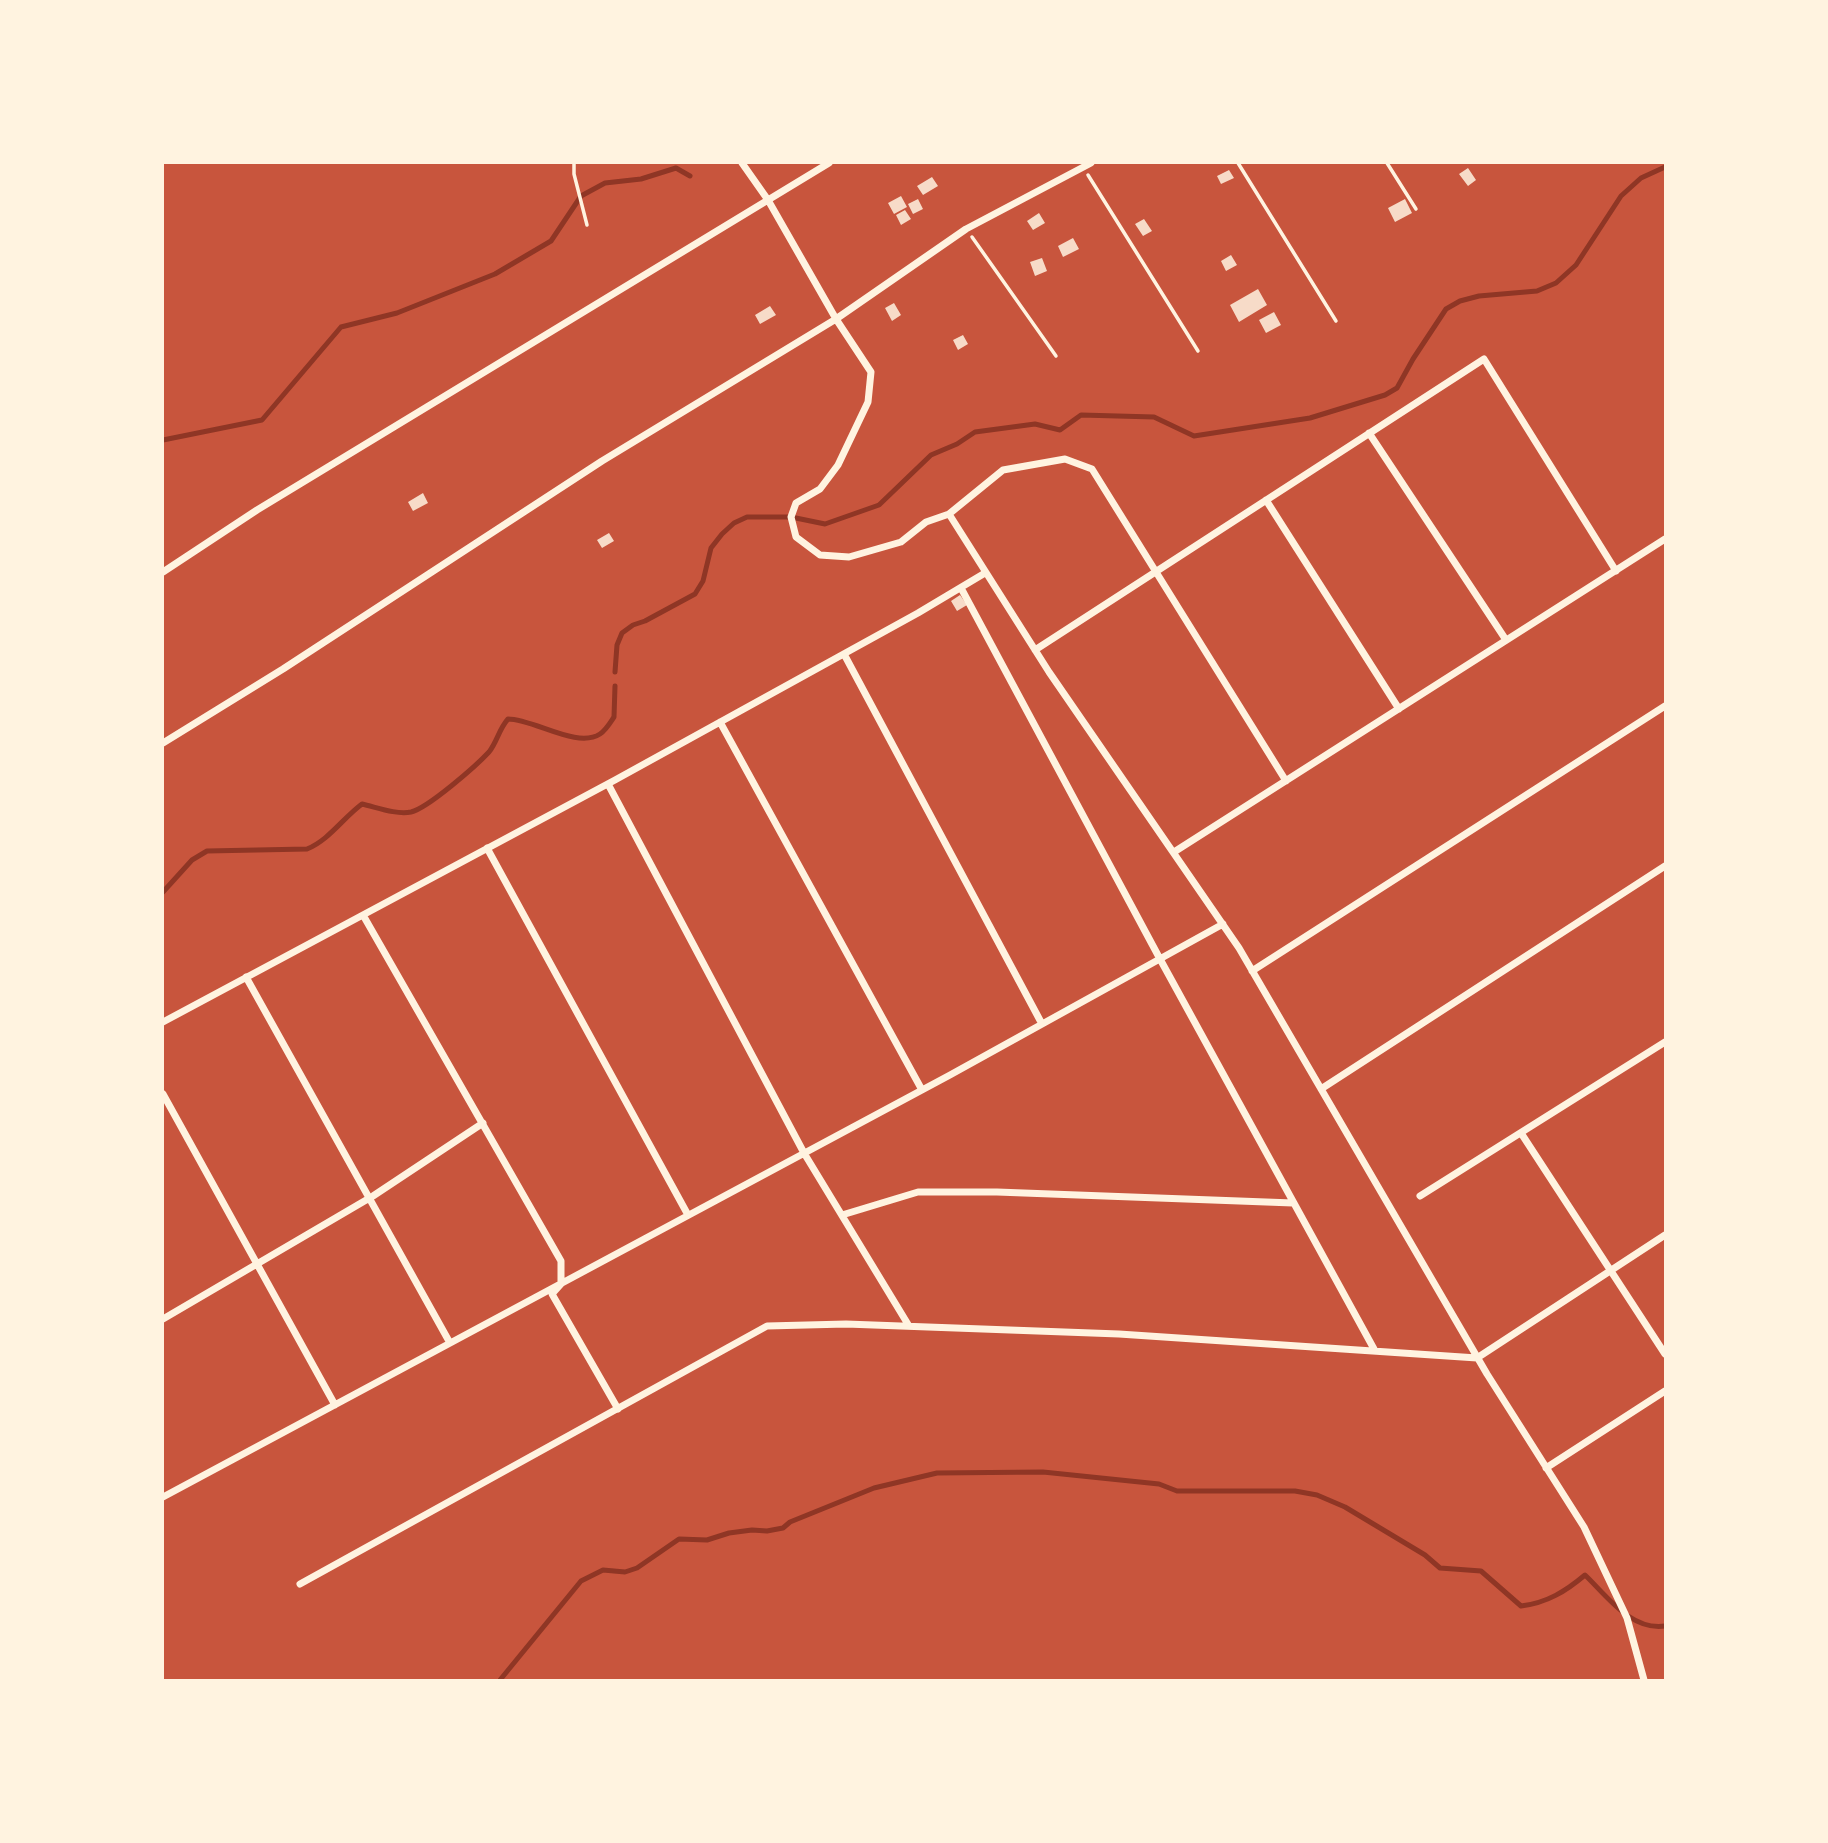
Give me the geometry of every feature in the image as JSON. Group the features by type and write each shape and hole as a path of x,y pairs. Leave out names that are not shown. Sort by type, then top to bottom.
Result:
{"street":[{"path":"742,163 768,200 836,319 871,372 868,402 838,465 820,489 796,503 790,517 796,537 820,555 849,557 901,542 926,522 949,514 1003,470 1065,459 1092,469 1286,780"},
{"path":"163,572 257,510 829,163"},
{"path":"163,743 283,669 602,461 836,319 966,229 1087,165"},
{"path":"1035,650 1484,359 1616,571"},
{"path":"1369,433 1506,640"},
{"path":"1266,500 1399,709"},
{"path":"949,514 1035,650 1223,924 1477,1358 1584,1527 1627,1618 1644,1680"},
{"path":"1174,852 1665,539"},
{"path":"163,1022 608,784 985,573"},
{"path":"961,587 1160,959 1374,1349"},
{"path":"844,654 1042,1024"},
{"path":"1252,971 1665,706"},
{"path":"720,722 922,1090"},
{"path":"608,784 804,1153 909,1326"},
{"path":"487,848 688,1215"},
{"path":"1321,1089 1665,866"},
{"path":"363,915 561,1261 561,1283 552,1294 618,1409"},
{"path":"163,1497 922,1090 1223,924"},
{"path":"246,977 450,1343"},
{"path":"1420,1196 1665,1042"},
{"path":"163,1094 335,1405"},
{"path":"163,1319 369,1198 483,1123"},
{"path":"1521,1133 1665,1354"},
{"path":"842,1215 918,1192 997,1192 1293,1203"},
{"path":"300,1584 767,1326 846,1324 1119,1334 1477,1358 1665,1235"},
{"path":"1546,1468 1665,1391"}],"path":[{"path":"575,163 574,174 587,225"},
{"path":"1238,163 1336,321"},
{"path":"1387,163 1416,209"},
{"path":"1087,165 1198,351"},
{"path":"966,229 1056,356"}],"building":[{"path":"1468,168 1476,180 1468,186 1459,174"},
{"path":"1229,170 1234,178 1221,184 1217,176"},
{"path":"932,177 938,186 923,195 917,186"},
{"path":"901,196 907,207 894,214 888,203"},
{"path":"918,199 923,209 913,214 908,204"},
{"path":"1405,199 1412,213 1395,222 1388,208"},
{"path":"905,210 911,219 901,225 896,215"},
{"path":"1039,213 1045,223 1033,230 1027,221"},
{"path":"1144,219 1152,231 1143,236 1135,224"},
{"path":"1073,238 1079,249 1063,257 1058,246"},
{"path":"1231,255 1237,265 1226,271 1221,261"},
{"path":"1042,258 1047,271 1035,276 1030,262"},
{"path":"1258,289 1267,305 1239,322 1230,305"},
{"path":"894,303 901,315 892,321 885,308"},
{"path":"770,306 776,315 760,324 755,315"},
{"path":"1274,312 1281,325 1266,333 1259,320"},
{"path":"963,335 968,344 958,350 953,340"},
{"path":"423,493 428,503 413,511 408,502"},
{"path":"609,533 614,541 602,548 597,540"},
{"path":"960,595 967,605 957,611 951,601"}],"waterway":[{"path":"615,672 617,645 622,633 695,594 703,581 711,548 734,523 747,517 791,517 825,524 879,505 931,455 957,444 975,432 1035,424 1060,430 1081,415 1154,417 1194,436 1310,418 1385,395 1397,388 1446,309 1460,301 1479,296 1537,291 1556,283 1576,265 1621,196 1641,178 1665,167"},
{"path":"163,440 262,420 341,327 397,313 495,274 551,241 581,196 605,183 641,179 676,168 690,176"},
{"path":"163,892 192,860 207,851 307,849 322,840 362,804 399,812 419,809 452,786 483,758 492,748 508,719 580,738 591,738 600,734 614,717 615,686"},
{"path":"500,1680 581,1581 603,1570 625,1572 637,1568 679,1539 707,1540 729,1533 783,1528 790,1522 874,1488 937,1473 1043,1472 1159,1484 1177,1491 1295,1491 1317,1495 1345,1507 1425,1555 1440,1568 1481,1571 1521,1606 1556,1595 1585,1575 1631,1618 1653,1626 1665,1626"}]}
